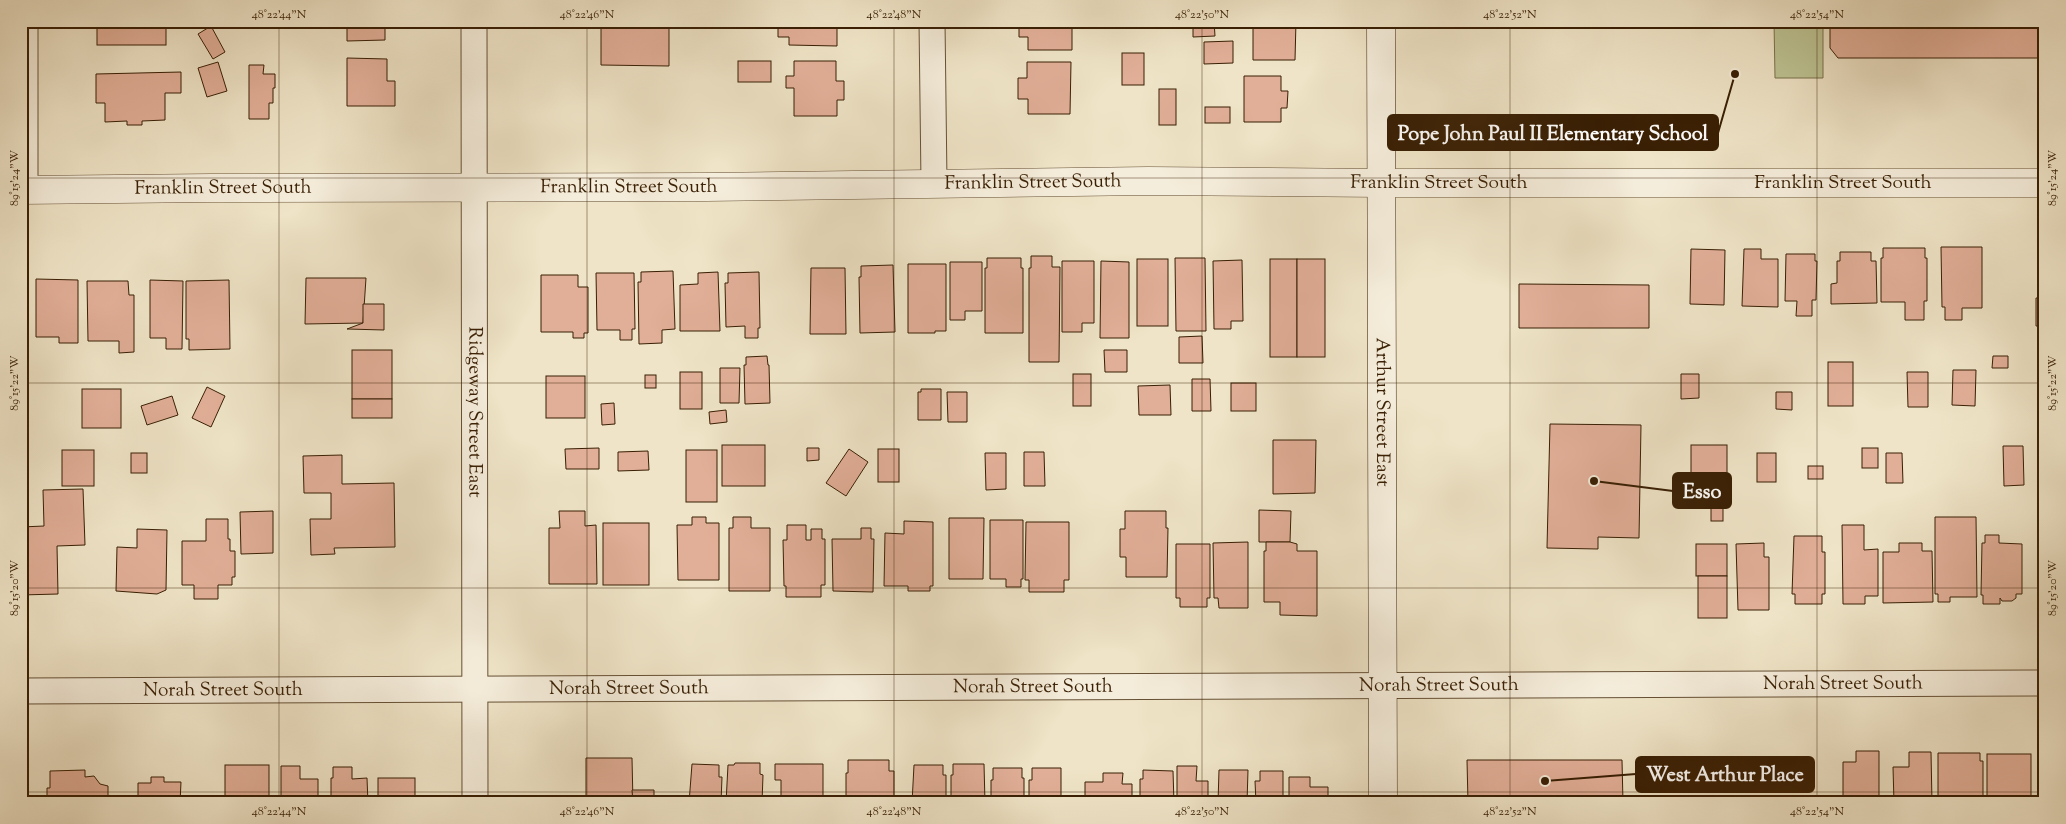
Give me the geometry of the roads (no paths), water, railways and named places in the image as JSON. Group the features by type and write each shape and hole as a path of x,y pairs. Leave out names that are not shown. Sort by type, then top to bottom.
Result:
{"street":[{"path":"23,190 25,21"},
{"name":"Ridgeway Street East","path":"474,21 475,803"},
{"path":"932,21 934,183"},
{"name":"Arthur Street East","path":"1381,21 1383,803"},
{"name":"Franklin Street South","path":"23,190 706,187 1148,181 2045,183"},
{"name":"Norah Street South","path":"21,691 2045,683"}],"place":[{"name":"Pope John Paul II Elementary School","path":"1735,74"},
{"name":"Esso","path":"1594,481"},
{"name":"West Arthur Place","path":"1545,781"}]}
